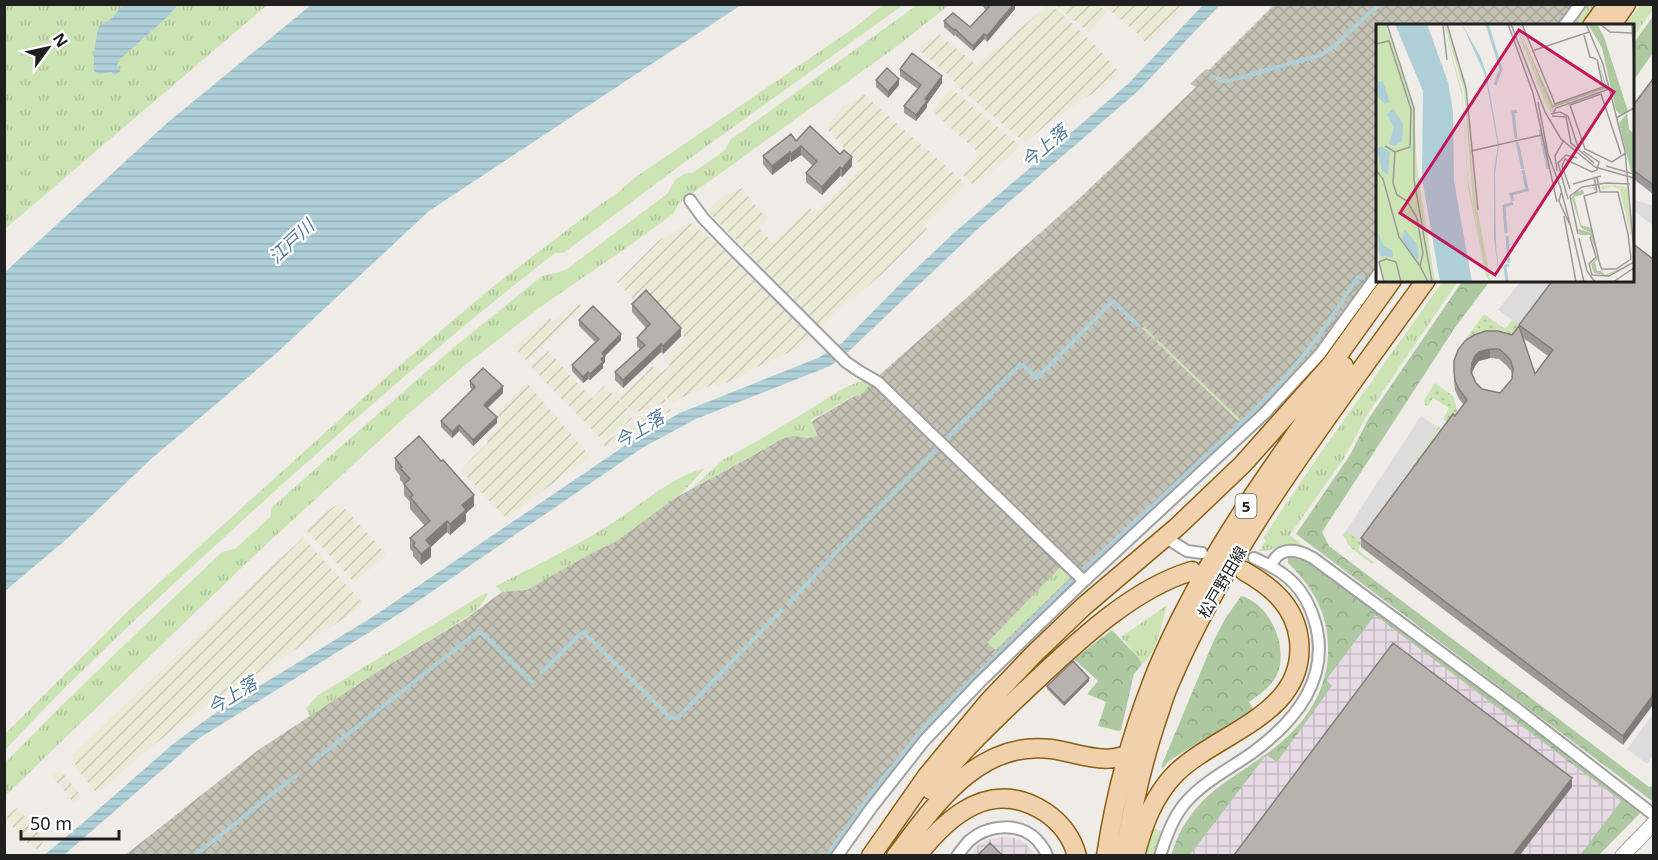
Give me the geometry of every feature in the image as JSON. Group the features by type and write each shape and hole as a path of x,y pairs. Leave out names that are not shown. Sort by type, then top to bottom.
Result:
{"main road":[{"path":"1593,24 1608,4"},
{"path":"1612,24 1626,4"},
{"path":"871,855 927,776 989,701 1083,608 1186,519 1243,464 1331,365 1391,282"},
{"name":"松戸野田線","path":"1106,855 1129,754 1153,679 1194,592 1243,510 1404,282"},
{"name":"松戸野田線","path":"1124,855 1131,811 1145,756 1168,687 1210,601 1260,516 1425,282"},
{"path":"1135,855 1146,819 1153,805 1176,774 1190,762 1263,714 1280,699 1291,682 1300,651 1294,618 1286,604 1249,564"},
{"path":"880,855 935,784 968,748 1081,639 1138,597 1161,583 1192,571"},
{"path":"896,855 932,808 951,788 987,761 1008,753 1030,749 1051,749 1092,759 1108,759 1129,754 1142,745 1154,730"},
{"path":"917,855 933,835 959,812 975,804 1006,799 1023,801 1038,807 1055,819 1068,834 1077,855"}],"street":[{"path":"1565,24 1580,4"},
{"path":"690,200 703,218 846,362 878,382 1080,576"},
{"path":"837,855 924,741 1080,576 1154,521 1266,412 1320,354 1376,275"},
{"path":"1171,541 1187,551 1202,553"},
{"path":"1271,566 1274,557 1291,550 1302,551 1314,558 1515,708 1653,815"},
{"path":"1160,855 1168,833 1185,803 1216,775 1252,753 1284,726 1300,707 1312,684 1318,660 1319,641 1305,598 1282,572 1271,566 1249,564"},
{"path":"1622,855 1653,823"},
{"path":"957,855 970,840 995,828 1012,828 1029,832 1046,850 1047,855"}],"shaded area":[{"path":"1274,5 1585,5 1571,24 1376,24 1376,282 1379,282 1353,317 1271,414 1005,664 925,749 883,800 845,855 124,856 257,751 372,675 467,618 502,592 752,456 858,394 1084,194 1196,87 1190,84 1206,69 1209,70"},
{"path":"1634,199 1653,206 1653,226 1634,211"},
{"path":"1520,282 1554,282 1521,326 1498,310"},
{"path":"1421,416 1438,427 1362,542 1346,531"},
{"path":"1374,610 1642,811 1599,855 1171,856 1182,828 1201,803 1294,731 1308,714 1322,688 1326,674"},
{"path":"1653,714 1653,755 1647,764 1627,749"},
{"path":"1006,836 1022,840 1037,855 968,856 978,845 987,840"}],"green space":[{"path":"884,4 903,5 682,164 569,249 563,253 555,253 439,347 327,444 158,598 5,750 5,734 129,610 392,372 490,289 633,179 854,28"},
{"path":"5,5 267,5 5,229"},
{"path":"917,5 949,5 896,47 679,203 673,214 546,303 469,362 414,409 260,550 5,796 5,763 31,736 222,552 235,549 270,517 272,507 453,348 542,276 567,269 667,194 675,180 684,174 694,172 725,150 731,139"},
{"path":"1048,5 1052,5 1092,42 1118,71 1116,76 1094,93 1055,120 1053,119 1026,142 956,85 952,78 920,50 921,46 939,34 977,65"},
{"path":"1056,5 1098,5 1107,12 1089,33"},
{"path":"1103,5 1186,5 1147,44"},
{"path":"1585,5 1599,5 1584,24 1571,24"},
{"path":"1640,5 1653,5 1653,9 1634,37 1634,24 1626,24"},
{"path":"1653,16 1653,53 1634,80 1634,43"},
{"path":"951,88 1019,145 1016,151 976,184 972,184 963,175 979,153 932,111"},
{"path":"863,94 966,184 924,225 927,229 882,274 853,299 850,298 822,325 818,325 707,210 724,195 742,188 762,213 769,218 759,228 773,243 809,208 816,213 862,167 826,128 842,107"},
{"path":"691,223 714,241 717,239 811,337 801,344 801,347 748,371 748,374 716,387 714,384 672,403 661,392 667,402 634,413 616,395 622,394 644,375 655,385 645,374 652,366 661,373 670,366 664,359 686,338 643,291 633,299 617,282 658,241"},
{"path":"1442,282 1457,282 1367,415 1344,458 1290,535 1303,546 1290,544 1259,551 1266,540 1263,538"},
{"path":"1462,282 1489,282 1454,329 1322,532 1329,546 1649,787 1653,786 1652,801 1296,534 1350,455 1369,418"},
{"path":"579,302 582,308 527,361 513,347 549,318 553,322"},
{"path":"1484,314 1505,329 1512,320 1521,325 1527,340 1522,345 1461,345"},
{"path":"1144,327 1240,419 1238,421 1142,328"},
{"path":"548,351 590,397 593,398 604,386 626,407 632,419 603,441 532,368 531,366"},
{"path":"861,381 870,383 859,397 857,394 811,420 818,436 808,438 793,436 781,439 692,488 723,460 846,387"},
{"path":"527,383 589,457 506,518 461,471 488,443 486,439 502,424 494,415"},
{"path":"1435,383 1453,396 1459,415 1452,425 1443,419 1449,408 1433,398 1428,406 1425,405 1424,400"},
{"path":"669,407 671,411 635,429 606,448 603,444 640,418"},
{"path":"1439,426 1441,428 1433,438 1439,442 1373,526"},
{"path":"705,468 682,493 617,541 527,590 502,592 496,586 600,531 669,484"},
{"path":"984,488 1073,575 996,650 987,643 1061,566 982,490"},
{"path":"336,505 343,506 387,555 354,582 306,530"},
{"path":"1346,531 1362,542 1358,550 1374,562 1372,564 1351,548 1343,535"},
{"path":"303,538 363,603 356,611 198,711 151,747 97,794 77,769 72,755"},
{"path":"1294,555 1307,559 1642,811 1599,855 1580,855 1621,801 1375,615 1326,680 1332,686 1277,762 1266,755 1190,855 1171,856 1186,822 1197,807 1291,733 1311,708 1324,680 1328,647 1325,623 1311,591 1288,563 1288,556"},
{"path":"485,593 488,594 475,612 310,716 306,709 317,696"},
{"path":"1241,596 1260,607 1274,626 1280,650 1276,677 1266,689 1249,702 1256,713 1208,743 1205,738 1169,761 1163,768 1161,767 1214,640"},
{"path":"1167,605 1152,654 1142,664 1121,637"},
{"path":"1112,630 1142,664 1134,674 1119,731 1098,726 1106,702 1087,694 1098,681 1074,659"},
{"path":"60,770 82,797 74,803 52,776"},
{"path":"18,808 43,839 42,845 37,849 28,844 7,820 8,813"},
{"path":"1152,828 1161,831 1153,855 1143,856"}],"water":[{"path":"124,4 178,5 119,60 117,65 120,72 115,75 111,72 99,74 94,71 94,65 99,26 112,18"},
{"name":"江戸川","path":"311,5 741,5 429,211 279,351 151,459 68,538 5,591 5,272 167,123"},
{"path":"1203,5 1220,5 1137,92 981,226 848,352 830,366 696,419 642,448 405,610 198,739 64,855 43,856 173,744 196,727 223,708 371,618 642,434 680,413 818,358 842,343 955,232 1129,83"}],"building":[{"path":"987,4 1014,4 987,36 984,34 973,46 944,21 953,13 970,27 989,7"},
{"path":"912,53 942,76 916,115 904,106 921,85 900,69"},
{"path":"887,68 899,79 888,92 876,80"},
{"path":"1653,79 1653,185 1634,171 1634,104"},
{"path":"810,126 840,154 844,150 852,157 822,187 806,173 817,161 801,146 772,166 763,156 791,134 796,141"},
{"path":"1634,245 1653,259 1653,695 1623,736 1361,538 1453,414 1455,416 1467,400 1455,381 1454,371 1454,361 1458,350 1465,341 1486,331 1498,331 1512,335 1519,326 1535,374 1553,350 1519,325 1551,282 1634,282","holes":["1490,349 1499,349 1511,361 1512,379 1500,393 1482,389 1471,372 1475,356 1479,352"]},
{"path":"646,290 681,328 623,380 615,372 645,345 637,338 650,324 632,304"},
{"path":"593,306 621,334 602,353 605,356 601,359 603,362 583,377 572,365 599,339 579,320"},
{"path":"483,368 503,386 484,405 497,417 473,440 459,425 452,432 441,421 475,387 470,381"},
{"path":"419,436 474,495 462,505 466,510 450,524 447,521 426,540 431,546 421,554 410,538 430,521 410,497 413,495 404,484 410,479 395,458"},
{"path":"1393,643 1572,778 1513,855 1234,855"},
{"path":"1073,661 1089,678 1064,703 1047,686"},
{"path":"990,843 1002,855 978,855"}],"waterway":[{"path":"1212,76 1228,81 1321,55 1333,47 1379,4"},
{"path":"827,856 870,795 926,725 1084,569 1250,415 1283,380 1319,336 1358,277 1363,278"},
{"path":"944,441 1020,365 1023,365 1037,378 1113,301 1138,325"},
{"path":"788,604 940,446"},
{"path":"542,672 583,632 671,718 678,717 782,610"},
{"path":"311,763 476,633 482,633 532,682"},
{"path":"194,856 295,776"}],"water label":[{"name":"今上落","path":"1044,146"},
{"name":"今上落","path":"639,429"},
{"name":"今上落","path":"232,695"}]}
